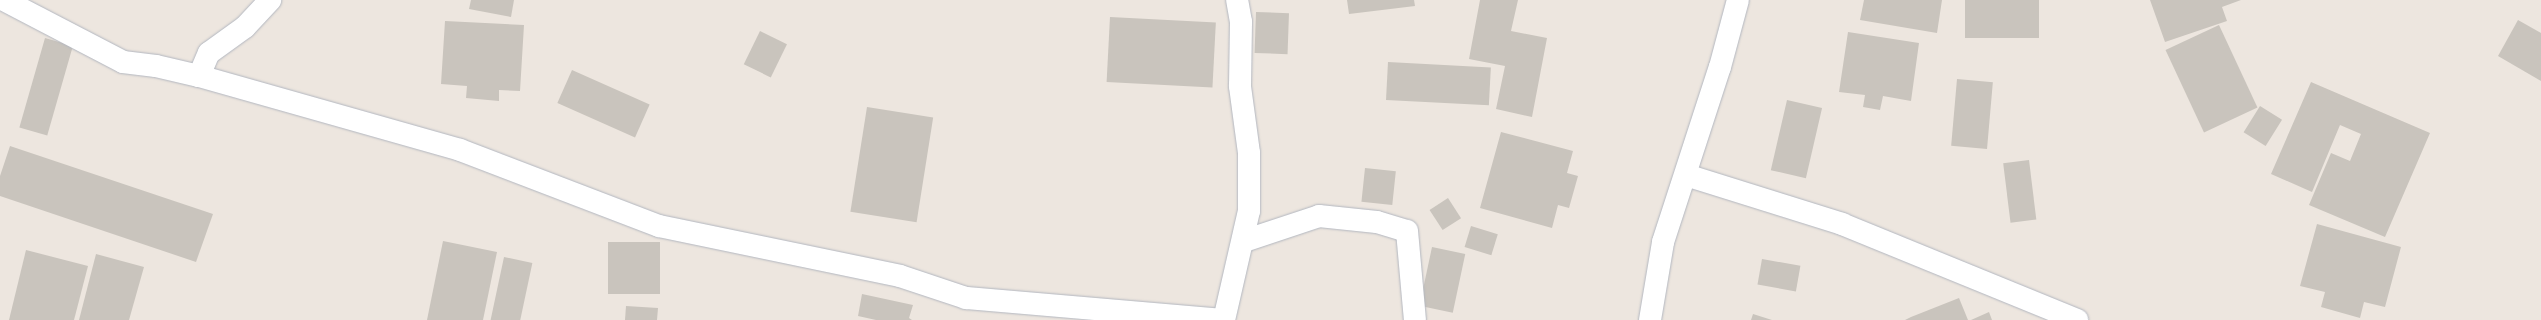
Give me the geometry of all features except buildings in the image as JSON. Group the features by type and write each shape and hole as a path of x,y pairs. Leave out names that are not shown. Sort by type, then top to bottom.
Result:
{"street":[{"path":"4,0 123,62 156,66 199,76 460,150 659,226 900,276 966,298 1223,320 1244,241 1249,211 1249,153 1240,86 1241,22 1237,0"},
{"path":"199,76 209,53 245,27 270,0"},
{"path":"1650,320 1664,242 1686,175 1738,0"},
{"path":"1686,175 1842,224 2077,320"},
{"path":"1244,241 1319,216 1377,222 1407,231 1414,320"}]}
